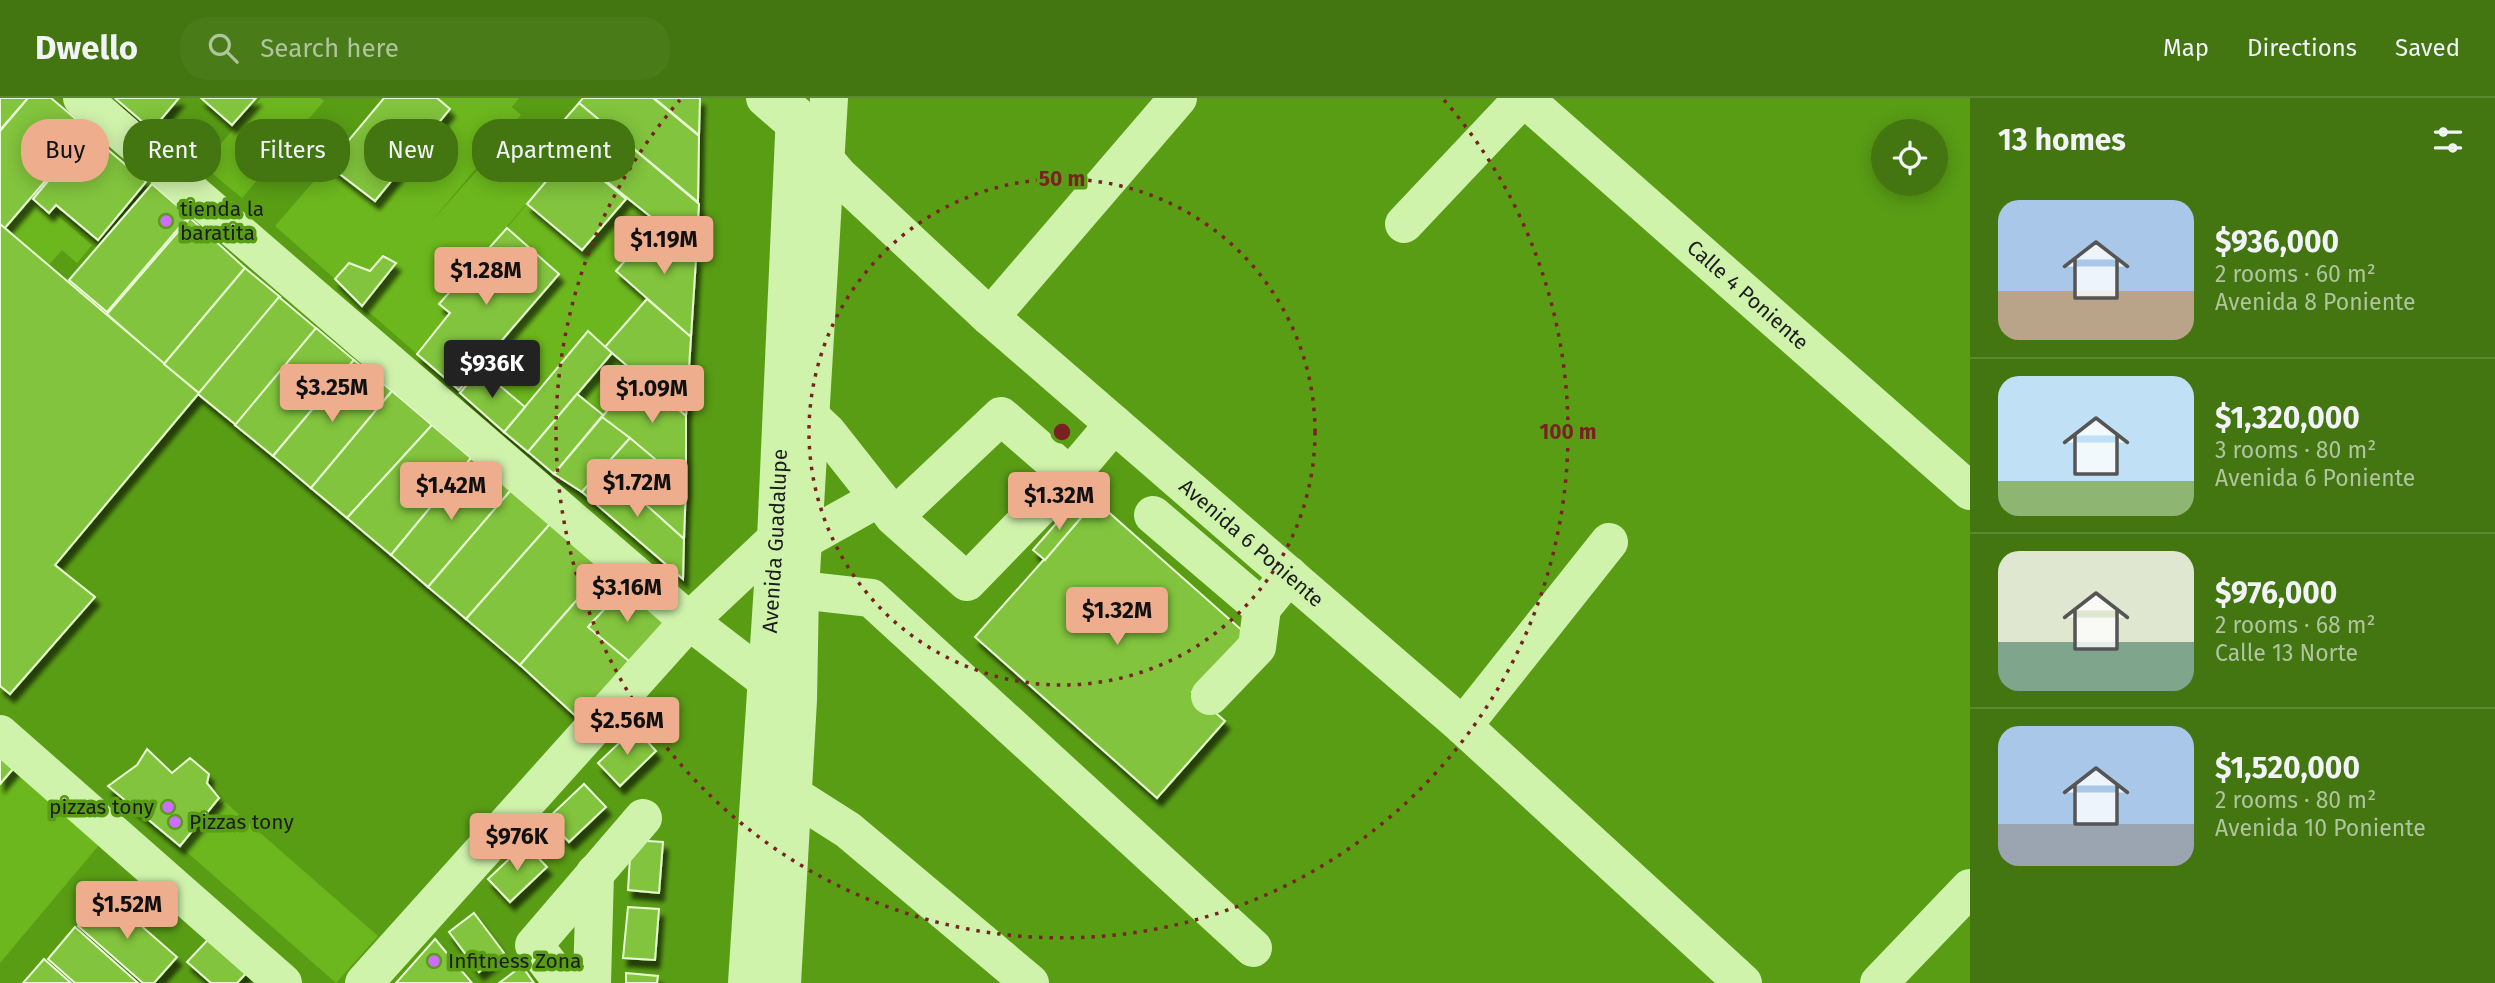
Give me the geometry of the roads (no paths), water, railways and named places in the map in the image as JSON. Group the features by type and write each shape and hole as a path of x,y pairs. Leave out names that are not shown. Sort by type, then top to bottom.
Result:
{"street":[{"path":"82,98 689,621 766,680"},
{"name":"Avenida 6 Poniente","path":"765,98 796,111 826,163 990,317 1464,726 1743,983"},
{"name":"Avenida Guadalupe","path":"747,983 766,680 811,417 829,98"},
{"path":"990,317 1178,98"},
{"path":"1404,224 1524,98"},
{"name":"Calle 4 Poniente","path":"1524,98 1970,491"},
{"name":"Avenida Guadalupe","path":"782,983 798,700 800,590 790,540 796,111"},
{"path":"364,983 689,621 790,540 887,508 1001,416 1070,476"},
{"path":"811,417 887,508 967,582 1070,476 1114,424"},
{"path":"1153,514 1262,608"},
{"path":"1464,726 1609,542"},
{"path":"1210,696 1257,647 1262,608 1289,575"},
{"path":"800,590 872,598 1253,948"},
{"path":"0,734 283,983"},
{"path":"792,798 804,802 849,830 1030,983"},
{"path":"563,983 534,944 643,818"},
{"path":"592,983 595,873"},
{"path":"1879,983 1968,893"}],"place":[{"name":"tienda la baratita","path":"166,221"},
{"name":"pizzas tony","path":"168,807"},
{"name":"Pizzas tony","path":"175,822"},
{"name":"Infitness Zona","path":"434,961"}]}
